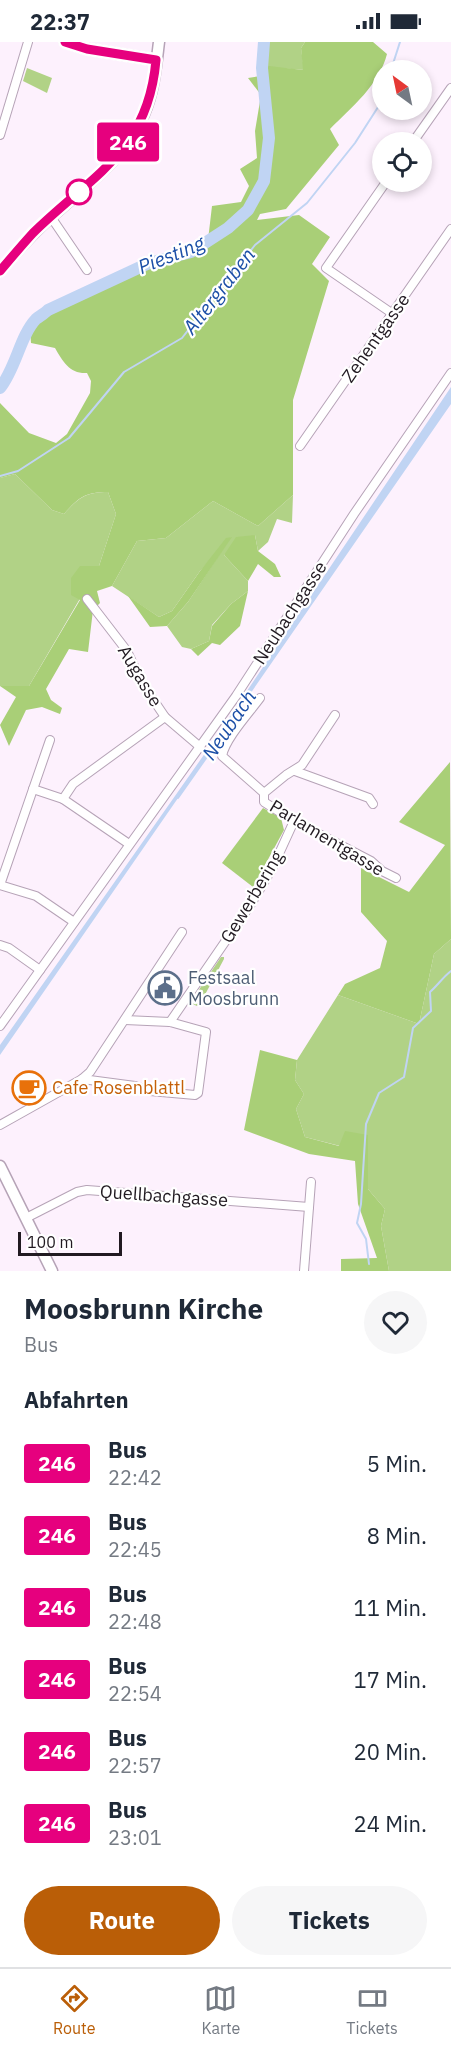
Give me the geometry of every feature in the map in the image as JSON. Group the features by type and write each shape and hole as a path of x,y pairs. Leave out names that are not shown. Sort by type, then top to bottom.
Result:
{"main road":[{"path":"65,42 87,49 156,60"},
{"path":"0,271 33,233 107,168 127,145 145,113 150,98 159,42"},
{"path":"0,1166 52,1271"}],"street":[{"path":"0,135 3,116 28,42"},
{"path":"420,132 451,88"},
{"path":"379,192 326,268 393,314"},
{"path":"51,218 87,270"},
{"name":"Zehentgasse","path":"300,446 451,229"},
{"name":"Neubachgasse","path":"0,1026 236,696 451,373"},
{"name":"Augasse","path":"87,599 126,651 142,683 165,717 199,746"},
{"path":"260,698 231,737 222,756 264,793"},
{"name":"Parlamentgasse","path":"335,715 302,765 264,793 264,802 294,821 371,861 382,871 396,878"},
{"path":"63,800 73,784 165,717"},
{"path":"50,740 0,885 36,896 74,922"},
{"path":"295,771 369,798 373,804"},
{"path":"33,789 63,800 129,844"},
{"name":"Gewerbering","path":"170,1022 251,904 272,869 294,821"},
{"path":"0,1125 82,1079 90,1072 182,932"},
{"path":"0,945 9,948 40,970"},
{"path":"82,1079 150,1090 195,1095 198,1093 206,1032 170,1022 124,1020"},
{"path":"304,1271 311,1182"},
{"name":"Quellbachgasse","path":"26,1218 77,1192 87,1190 309,1207"}],"green space":[{"path":"268,42 305,42 301,48 304,70 266,67"},
{"path":"305,42 373,42 387,54 385,60 372,60 372,85 330,129 339,145 286,209 260,214 257,220 299,215 330,237 312,264 329,281 293,400 293,495 258,526 213,501 166,538 137,541 112,586 97,591 100,603 93,610 88,652 69,649 46,689 51,700 62,708 60,714 42,707 26,710 9,746 0,725 16,697 0,686 29,686 80,600 71,595 71,578 80,566 99,566 116,514 108,492 93,493 83,497 64,514 52,510 15,474 0,478 0,403 29,433 56,443 67,434 90,393 91,381 87,373 72,369 64,362 55,348 31,343 30,329 44,318 98,289 208,240 212,206 241,202 249,186 240,169 257,158 255,131 261,95 248,78 260,76 261,65 303,70 301,48"},
{"path":"27,68 52,78 47,93 23,81"},
{"path":"15,474 52,510 64,514 83,497 108,492 116,514 99,566 29,686 0,686 0,478"},
{"path":"293,495 292,523 277,519 268,542 258,551 255,535 224,555 248,581 248,591 231,604 212,625 209,641 191,649 182,647 167,626 188,602 231,537 200,571 172,611 159,617 112,586 137,541 166,538 213,501 258,526"},
{"path":"255,535 258,551 275,564 281,577 274,577 258,564 248,581 224,555 236,537"},
{"path":"232,537 188,602 167,626 150,627 128,596 159,617 172,611 226,538"},
{"path":"248,591 240,626 220,645 212,643 198,656 191,649 209,641 212,626 231,604"},
{"path":"450,762 451,939 434,954 419,1024 338,995 345,984 380,968 387,941 361,912 361,868 409,892 445,845 399,822"},
{"path":"263,808 281,818 284,830 253,887 222,863"},
{"path":"451,939 451,1271 389,1271 381,1226 385,1209 368,1189 368,1135 340,1146 305,1137 296,1109 304,1094 295,1080 297,1060 338,995 419,1024 434,954"},
{"path":"221,957 224,959 200,1004 197,1006 190,1003"},
{"path":"260,1050 297,1060 295,1080 304,1094 296,1109 305,1137 339,1146 345,1131 368,1135 368,1189 385,1209 381,1226 389,1271 341,1271 341,1259 377,1258 358,1204 355,1161 309,1154 244,1130"}],"water":[{"path":"451,387 451,404 0,1055 0,1045 208,749"}],"waterway":[{"name":"Piesting","path":"0,388 31,326 48,310 149,263 191,252 228,228 248,210 264,181 269,138 262,68 264,42"},
{"name":"Altergraben","path":"394,60 400,42"},
{"name":"Altergraben","path":"0,476 18,471 69,438 124,372 182,338 255,245 307,203 355,143 372,116"},
{"name":"Neubach","path":"178,798 230,724"},
{"path":"369,1264 366,1239 357,1223 361,1204 366,1124 379,1093 404,1077 413,1028 431,1011 430,992 451,971"}],"bus line":[{"name":"246","path":"0,271 33,233 118,156 136,131 150,98 156,60 87,49 65,42"}],"place":[{"name":"Festsaal Moosbrunn","path":"165,988"},
{"name":"Cafe Rosenblattl","path":"29,1088"}]}
